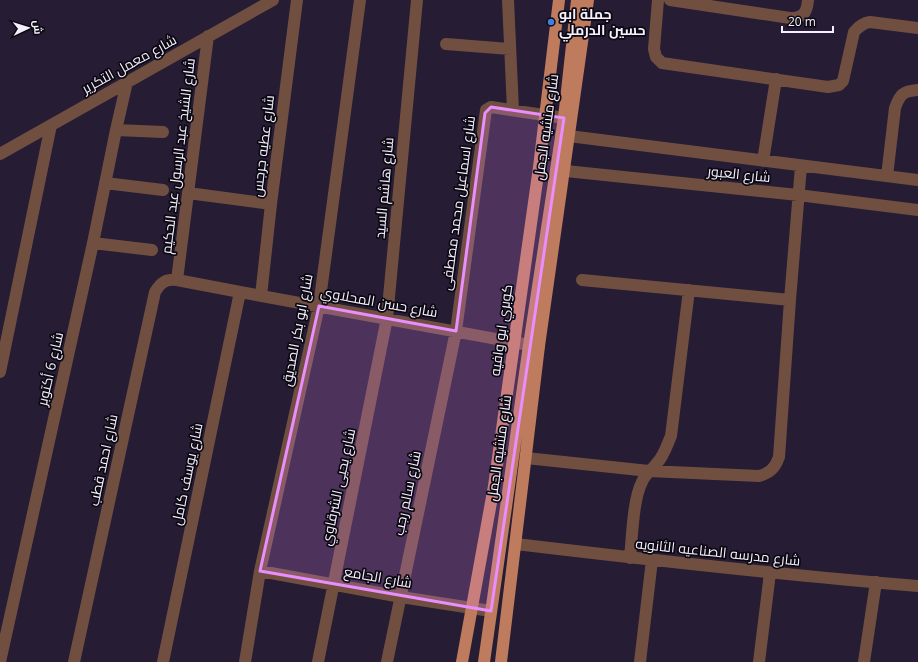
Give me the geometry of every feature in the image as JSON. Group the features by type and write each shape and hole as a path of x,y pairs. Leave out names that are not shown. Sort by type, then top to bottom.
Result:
{"main road":[{"name":"كوبري ابو وافيه","path":"462,662 494,486 539,167 560,0"},
{"name":"شارع منشيه الجمل","path":"484,662 534,345 564,118 577,0"},
{"path":"534,345 588,0"},
{"name":"شارع منشيه الجمل","path":"501,662 526,458 534,345"}],"street":[{"name":"شارع معمل التكرير","path":"0,154 272,0"},
{"name":"شارع عطيه جرجس","path":"261,296 297,0"},
{"name":"شارع ابو بكر الصديق","path":"245,662 260,571 319,306 360,0"},
{"name":"شارع هاشم السيد","path":"387,318 417,0"},
{"path":"508,0 513,110"},
{"path":"658,0 654,50 656,58 662,63 834,87 843,81 854,32 858,27 864,23 870,22 918,28"},
{"path":"670,0 797,18 804,14 807,8 808,0"},
{"name":"شارع الشيخ عبد الرسول عبد الحكيم","path":"177,280 208,36"},
{"path":"446,44 510,49"},
{"path":"763,161 776,79"},
{"name":"شارع 6 أكتوبر","path":"0,662 93,243 127,82"},
{"path":"887,176 895,108 898,97 907,91 918,90"},
{"name":"شارع اسماعيل محمد مصطفى","path":"456,331 485,113 488,108 491,107 564,118"},
{"path":"0,372 51,125"},
{"path":"116,130 163,132"},
{"name":"شارع العبور","path":"561,135 918,180"},
{"path":"526,458 648,471 759,476 772,470 777,464 779,457 800,166"},
{"name":"شارع العبور","path":"556,170 798,195 918,210"},
{"path":"105,183 163,190"},
{"path":"188,193 271,204"},
{"path":"93,243 152,250"},
{"name":"شارع احمد قطب","path":"74,662 155,292 160,284 168,279 177,280"},
{"name":"شارع حسن المحلاوي","path":"177,280 534,345"},
{"path":"582,280 790,300"},
{"path":"630,558 637,494 648,471 658,463 671,436 689,290"},
{"name":"شارع يوسف كامل","path":"163,662 240,292"},
{"name":"شارع يحيى الشرقاوي","path":"318,662 387,318"},
{"name":"شارع سالم رجب","path":"387,662 456,331"},
{"name":"شارع مدرسه الصناعيه الثانويه","path":"516,544 770,573 918,586"},
{"path":"640,662 652,560"},
{"name":"شارع الجامع","path":"260,571 400,597 491,611"},
{"path":"759,662 770,573"},
{"path":"864,662 876,582"}],"highlighted area":[{"path":"491,107 564,118 491,611 260,571 319,306 456,331 485,113"}],"place":[{"name":"جملة ابو حسين الدرملي","path":"551,22"}]}
